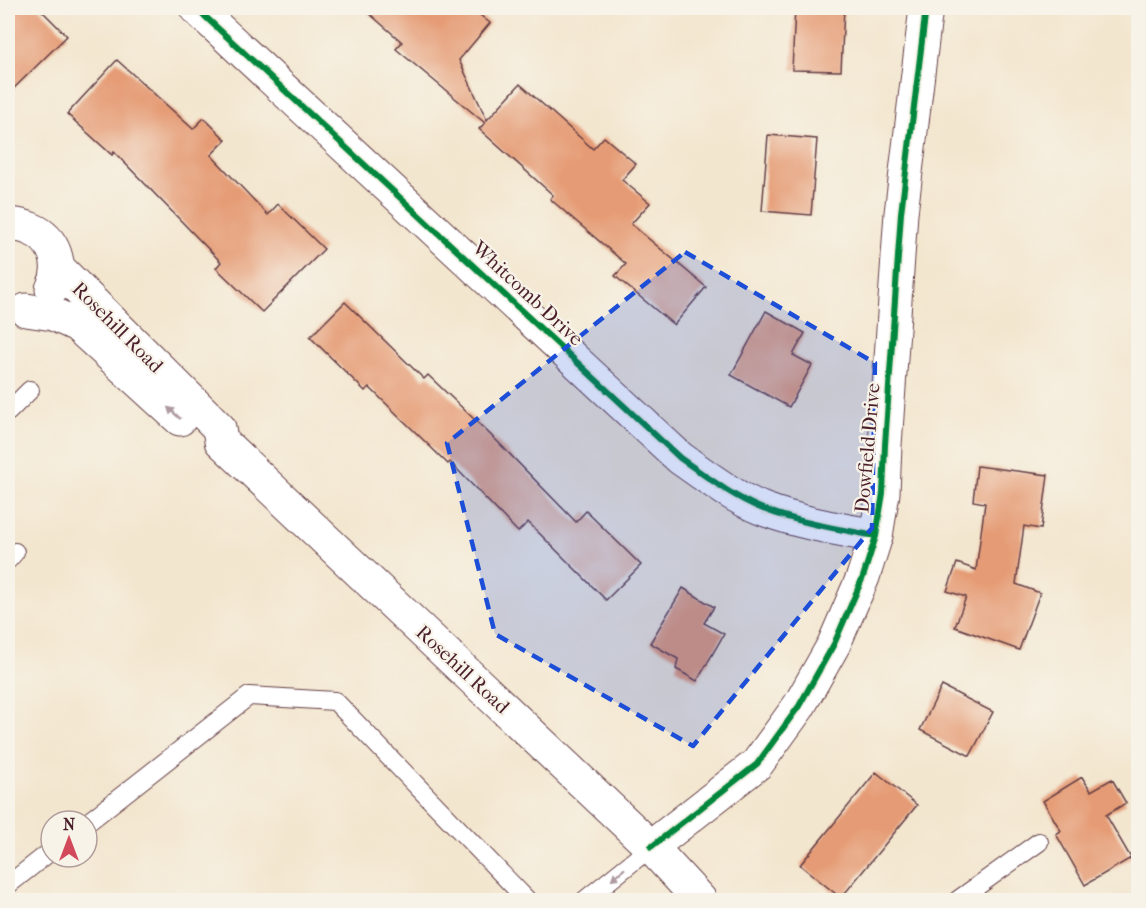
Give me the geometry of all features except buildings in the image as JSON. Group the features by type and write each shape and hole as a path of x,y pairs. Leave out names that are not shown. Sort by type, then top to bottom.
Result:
{"street":[{"name":"Whitcomb Drive","path":"196,8 680,458 720,486 762,508 807,524 876,536"},
{"name":"Dowfield Drive","path":"651,847 757,764 799,706 834,644 863,578 876,536 883,493 901,213 926,8"},
{"path":"9,223 26,226 39,232 50,242 56,254 58,268 49,295 39,304 17,311"},
{"name":"Rosehill Road","path":"58,268 219,428 221,441 651,847 700,900"},
{"name":"Rosehill Road","path":"17,311 52,314 77,325 204,441 221,441"}],"lane":[{"path":"8,412 30,390"},
{"path":"99,814 249,696 335,701 527,900"},
{"path":"958,900 1039,842"},
{"path":"585,900 651,847"},
{"path":"8,885 39,860"}],"highlighted area":[{"path":"685,252 875,363 872,528 693,746 495,634 447,443"}],"cycle path":[{"path":"196,8 680,458 731,493 763,509 805,522 876,536"},
{"path":"651,847 757,764 799,706 834,644 863,577 876,536 883,493 901,213 926,8"}]}
